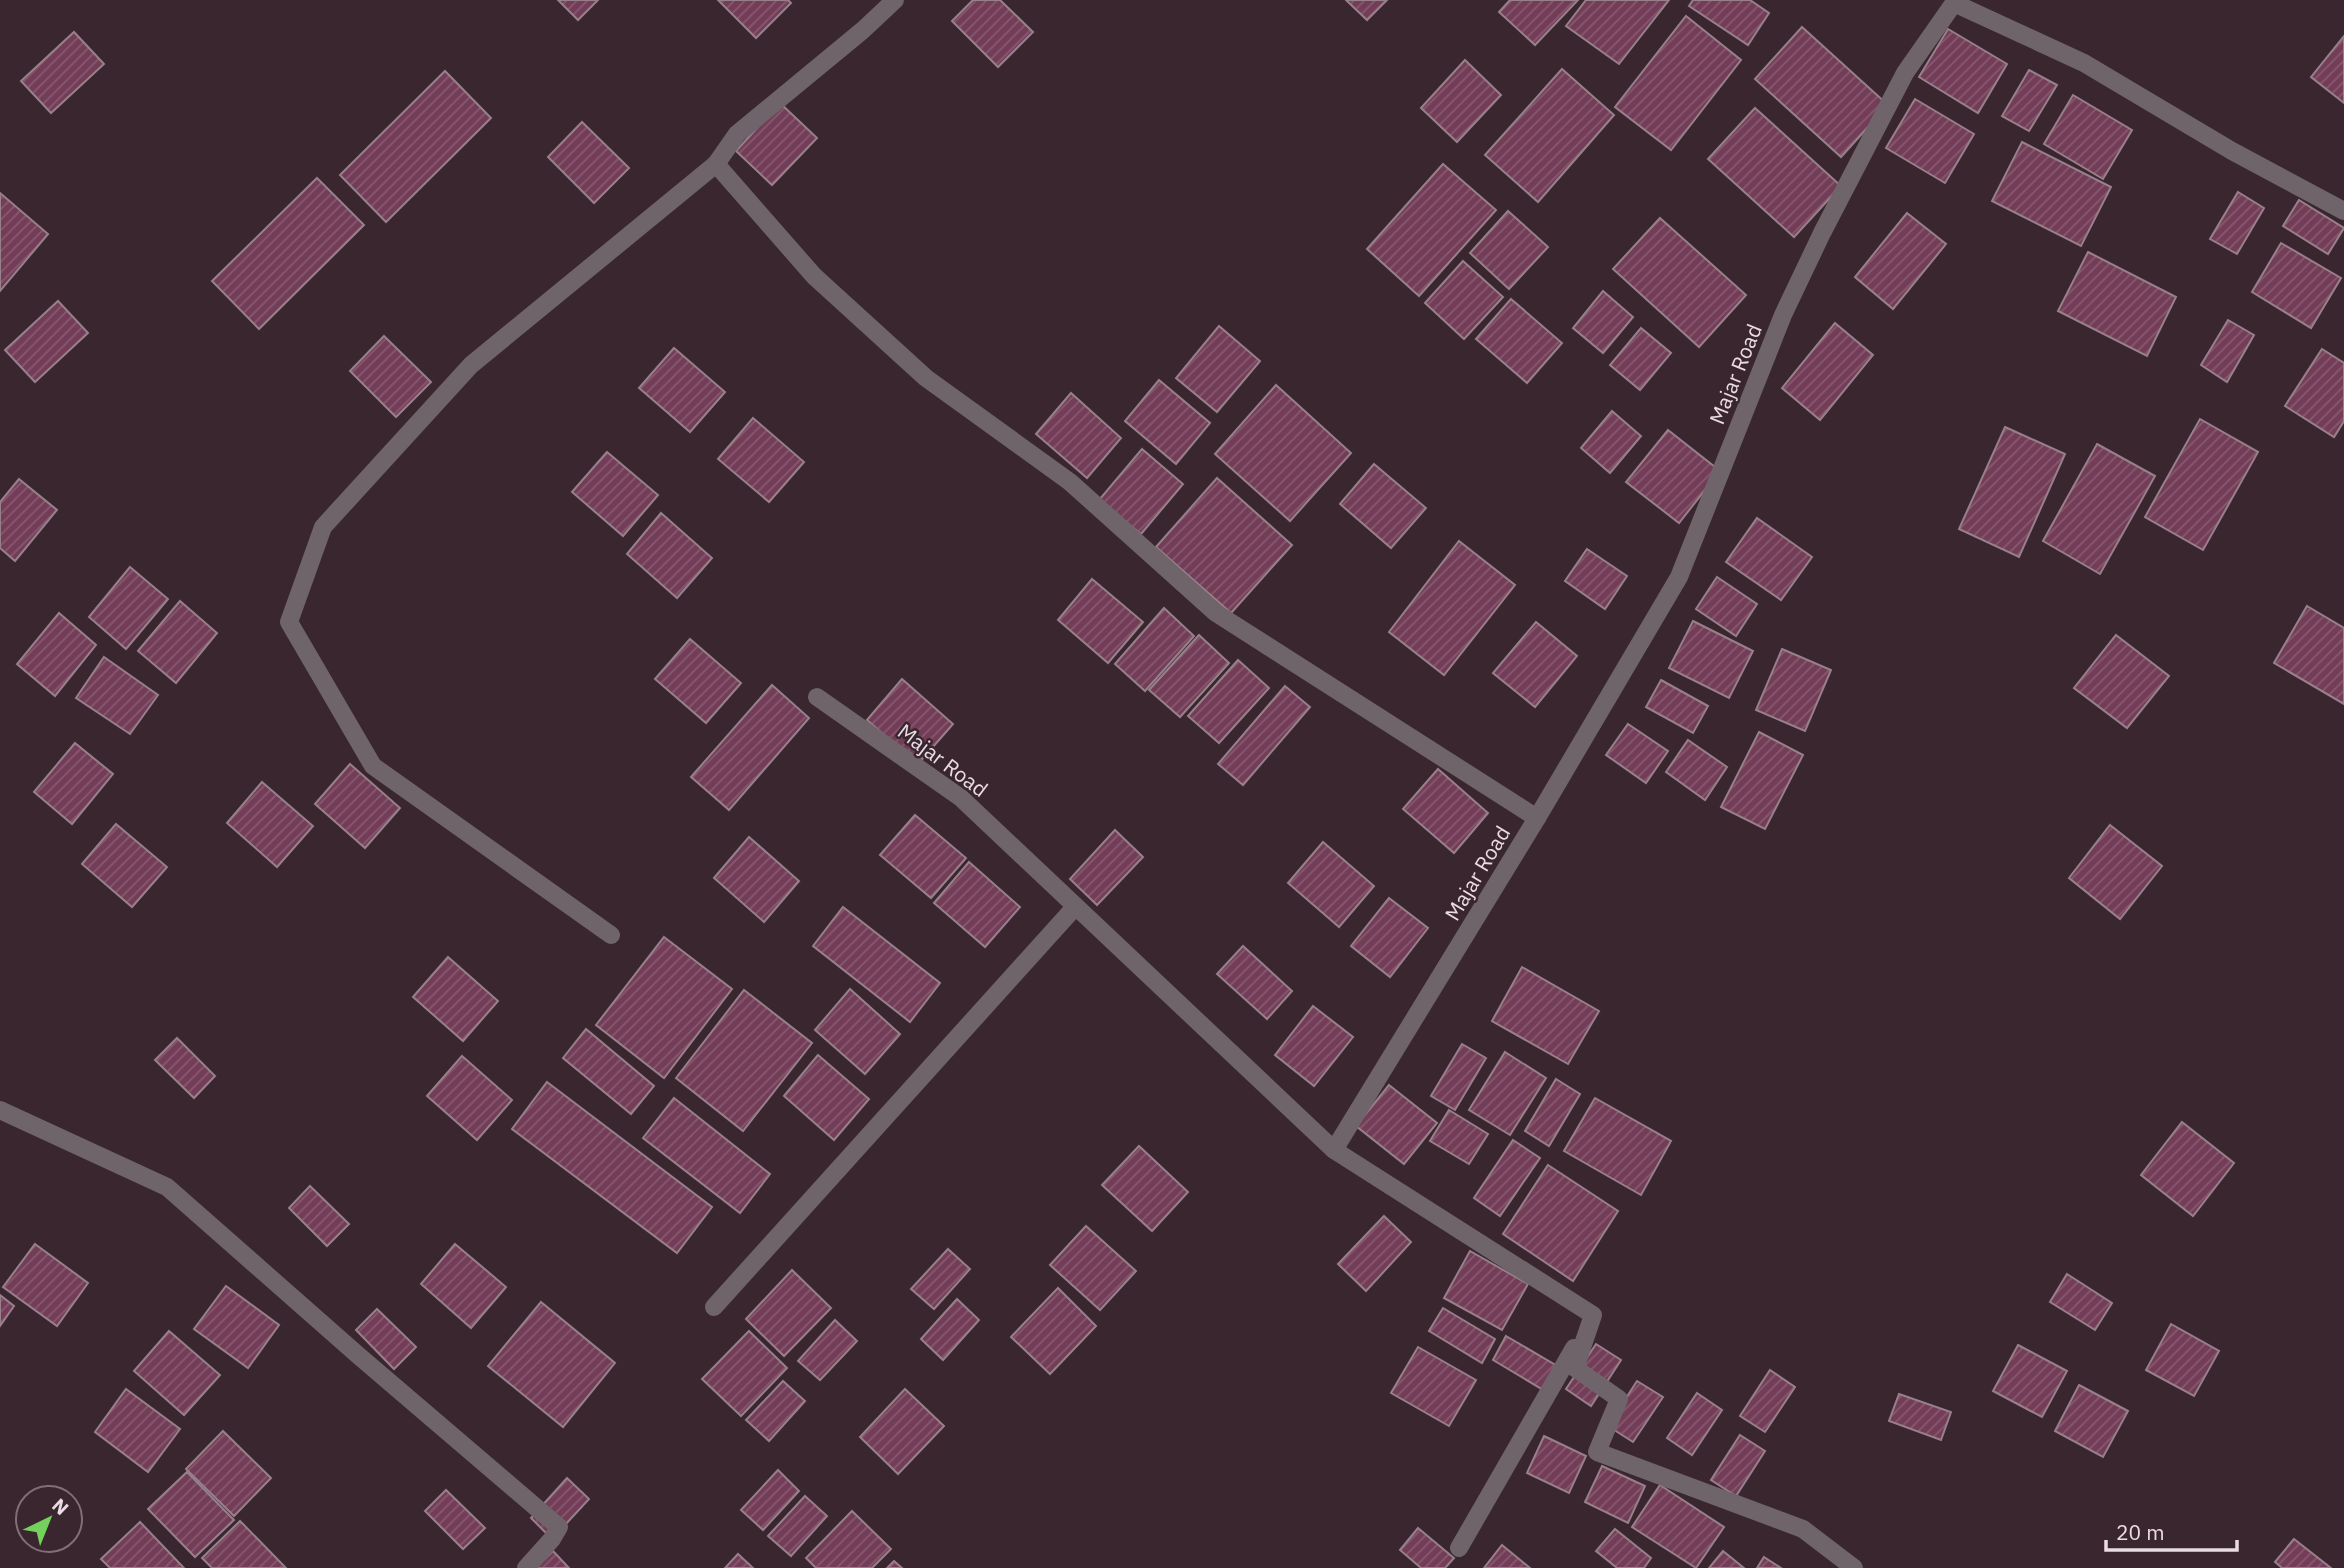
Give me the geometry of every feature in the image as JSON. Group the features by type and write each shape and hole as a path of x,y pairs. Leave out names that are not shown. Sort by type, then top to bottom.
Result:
{"street":[{"path":"611,935 373,766 289,622 324,527 471,365 716,164 737,134 863,30 895,0"},
{"path":"1955,1 2084,63 2232,151 2344,211"},
{"name":"Majar Road","path":"817,697 961,797 1334,1150 1537,818 1679,577 1783,315 1822,233 1905,73 1955,1"},
{"path":"716,164 814,276 926,378 1070,482 1216,613 1537,818"},
{"path":"714,1307 1075,907"},
{"path":"0,1110 167,1187 370,1366 559,1527 526,1568"},
{"path":"1334,1150 1593,1315"},
{"path":"1459,1548 1593,1315"},
{"path":"1593,1315 1575,1368 1619,1399 1597,1452 1803,1530 1854,1568"}],"building":[{"path":"558,0 598,0 578,20"},
{"path":"718,0 788,0 791,3 756,38"},
{"path":"973,0 1000,0 1033,32 998,67 952,21"},
{"path":"1346,0 1387,0 1367,20"},
{"path":"1510,0 1578,0 1535,45 1499,12"},
{"path":"1586,0 1669,0 1619,64 1566,26"},
{"path":"1693,0 1750,0 1769,13 1748,45 1689,6"},
{"path":"1686,16 1741,60 1671,150 1615,107"},
{"path":"1802,27 1888,105 1841,157 1755,79"},
{"path":"1948,29 2007,64 1978,113 1919,77"},
{"path":"74,32 104,64 51,113 21,81"},
{"path":"2344,36 2344,103 2311,77"},
{"path":"1465,60 1501,95 1457,142 1421,108"},
{"path":"1562,69 1614,115 1538,202 1485,155"},
{"path":"2029,70 2057,85 2029,131 2002,116"},
{"path":"445,71 491,118 386,222 340,175"},
{"path":"2073,95 2132,130 2103,179 2044,144"},
{"path":"1915,99 1974,134 1945,183 1886,148"},
{"path":"780,103 817,138 772,185 736,151"},
{"path":"1755,108 1841,186 1794,237 1708,159"},
{"path":"582,122 629,168 594,203 548,157"},
{"path":"2022,142 2111,187 2081,246 1992,201"},
{"path":"1443,164 1496,210 1419,296 1367,249"},
{"path":"317,178 364,225 259,329 212,281"},
{"path":"2238,192 2264,208 2237,254 2210,239"},
{"path":"0,193 48,234 0,291"},
{"path":"2299,200 2344,228 2328,254 2283,226"},
{"path":"1508,211 1548,247 1509,289 1470,253"},
{"path":"1907,213 1946,244 1893,309 1855,277"},
{"path":"1660,218 1746,295 1699,347 1613,269"},
{"path":"2281,243 2341,278 2311,328 2252,292"},
{"path":"2088,252 2176,297 2147,356 2058,311"},
{"path":"1463,261 1503,297 1464,339 1425,303"},
{"path":"1603,291 1633,317 1603,353 1573,328"},
{"path":"1511,299 1562,343 1527,383 1476,339"},
{"path":"58,301 88,333 35,382 5,350"},
{"path":"2228,320 2254,335 2227,382 2201,365"},
{"path":"1835,323 1873,355 1820,420 1782,388"},
{"path":"1219,326 1260,361 1217,412 1176,378"},
{"path":"1641,328 1671,353 1640,390 1610,365"},
{"path":"384,336 431,382 396,417 350,371"},
{"path":"674,348 725,392 690,432 639,388"},
{"path":"2322,349 2344,363 2344,421 2334,437 2285,406"},
{"path":"1159,380 1210,423 1176,464 1125,421"},
{"path":"1276,385 1351,453 1290,521 1215,454"},
{"path":"1071,393 1121,438 1087,478 1036,434"},
{"path":"1612,411 1641,436 1610,473 1581,448"},
{"path":"753,418 804,462 769,502 718,459"},
{"path":"2200,419 2258,452 2203,550 2145,517"},
{"path":"2005,427 2065,454 2019,557 1959,529"},
{"path":"1668,430 1720,471 1679,523 1626,482"},
{"path":"2097,444 2155,476 2100,574 2043,541"},
{"path":"1142,449 1183,484 1141,534 1099,500"},
{"path":"607,452 658,495 623,536 572,492"},
{"path":"1374,464 1426,508 1391,548 1340,504"},
{"path":"1217,478 1292,545 1231,613 1156,547"},
{"path":"19,479 57,510 15,561 0,548 0,502"},
{"path":"661,513 712,558 677,598 627,554"},
{"path":"1757,518 1812,557 1781,600 1726,562"},
{"path":"1459,541 1515,585 1444,675 1389,632"},
{"path":"1587,549 1627,576 1605,609 1565,581"},
{"path":"130,567 168,599 126,649 89,617"},
{"path":"1717,577 1757,604 1736,636 1696,609"},
{"path":"1092,579 1143,622 1108,663 1058,620"},
{"path":"180,601 217,633 176,683 138,651"},
{"path":"2307,606 2344,628 2344,704 2274,663"},
{"path":"1164,608 1194,636 1145,691 1115,664"},
{"path":"59,613 96,645 55,696 17,664"},
{"path":"1693,621 1753,651 1729,698 1669,668"},
{"path":"1536,622 1577,656 1535,707 1493,673"},
{"path":"1199,635 1229,663 1180,717 1149,690"},
{"path":"2116,635 2169,676 2127,728 2074,688"},
{"path":"690,639 741,683 706,723 655,679"},
{"path":"1782,649 1831,670 1805,731 1756,710"},
{"path":"104,657 158,695 130,734 76,698"},
{"path":"1238,660 1269,688 1219,743 1188,716"},
{"path":"902,679 953,724 918,764 867,720"},
{"path":"1661,680 1708,706 1693,733 1646,707"},
{"path":"772,685 809,718 729,810 691,777"},
{"path":"1285,686 1310,707 1243,785 1218,764"},
{"path":"1628,724 1668,751 1646,783 1606,755"},
{"path":"1759,732 1803,755 1765,829 1721,807"},
{"path":"1688,740 1727,767 1705,800 1666,772"},
{"path":"75,743 113,774 72,824 34,792"},
{"path":"350,764 400,808 365,848 315,804"},
{"path":"1438,769 1488,813 1454,853 1403,809"},
{"path":"262,782 313,826 277,867 227,823"},
{"path":"915,815 966,858 931,898 880,855"},
{"path":"116,824 167,867 132,907 82,864"},
{"path":"2110,825 2162,866 2120,919 2069,878"},
{"path":"1115,830 1143,857 1097,905 1070,879"},
{"path":"749,837 799,881 764,922 714,878"},
{"path":"1323,842 1374,886 1339,927 1288,883"},
{"path":"969,862 1020,907 985,947 934,903"},
{"path":"1389,898 1428,928 1390,977 1351,946"},
{"path":"843,907 940,983 910,1022 813,946"},
{"path":"664,937 732,989 664,1078 596,1025"},
{"path":"1243,946 1292,991 1267,1019 1217,974"},
{"path":"448,957 498,1001 463,1041 413,997"},
{"path":"1522,967 1599,1011 1568,1064 1492,1021"},
{"path":"850,989 900,1034 865,1074 815,1030"},
{"path":"744,990 812,1043 743,1131 676,1078"},
{"path":"1313,1006 1353,1037 1314,1086 1275,1055"},
{"path":"586,1029 654,1086 631,1114 563,1058"},
{"path":"177,1038 215,1076 194,1098 155,1060"},
{"path":"1462,1044 1486,1058 1455,1110 1431,1096"},
{"path":"1505,1052 1546,1078 1510,1135 1469,1110"},
{"path":"818,1055 869,1099 834,1140 784,1096"},
{"path":"462,1056 512,1100 477,1140 427,1096"},
{"path":"1556,1079 1580,1094 1549,1146 1525,1131"},
{"path":"547,1082 712,1207 677,1253 512,1129"},
{"path":"1389,1085 1437,1123 1404,1164 1356,1126"},
{"path":"674,1098 770,1174 740,1213 643,1138"},
{"path":"1595,1098 1671,1141 1641,1195 1564,1151"},
{"path":"1449,1110 1488,1134 1469,1164 1430,1141"},
{"path":"2182,1122 2234,1163 2193,1216 2141,1175"},
{"path":"1513,1140 1540,1158 1500,1216 1474,1198"},
{"path":"1139,1146 1188,1192 1152,1231 1102,1185"},
{"path":"1548,1165 1618,1211 1573,1281 1503,1234"},
{"path":"310,1186 349,1224 327,1246 289,1208"},
{"path":"1384,1216 1411,1242 1366,1291 1338,1264"},
{"path":"1086,1226 1136,1271 1100,1310 1050,1265"},
{"path":"35,1244 88,1283 57,1326 3,1287"},
{"path":"455,1244 506,1287 471,1328 421,1284"},
{"path":"948,1249 970,1269 934,1309 911,1289"},
{"path":"1470,1251 1528,1284 1502,1330 1444,1298"},
{"path":"792,1270 831,1308 784,1356 746,1319"},
{"path":"2067,1274 2112,1303 2095,1330 2050,1302"},
{"path":"226,1286 279,1325 248,1368 194,1329"},
{"path":"1058,1288 1096,1326 1050,1374 1011,1337"},
{"path":"0,1295 14,1306 0,1326"},
{"path":"957,1299 979,1320 943,1360 921,1339"},
{"path":"541,1302 615,1363 563,1427 488,1366"},
{"path":"1443,1308 1495,1339 1482,1363 1429,1331"},
{"path":"377,1309 416,1347 394,1369 356,1330"},
{"path":"835,1320 857,1341 820,1380 798,1361"},
{"path":"2171,1324 2219,1351 2194,1396 2146,1370"},
{"path":"169,1331 220,1375 184,1415 134,1371"},
{"path":"749,1331 787,1368 741,1416 702,1379"},
{"path":"1506,1336 1559,1367 1545,1391 1493,1360"},
{"path":"1596,1344 1621,1360 1591,1406 1566,1389"},
{"path":"2018,1345 2067,1371 2042,1417 1993,1391"},
{"path":"1418,1347 1476,1380 1449,1426 1391,1393"},
{"path":"1770,1370 1795,1387 1765,1432 1740,1416"},
{"path":"783,1381 805,1401 769,1441 746,1420"},
{"path":"1637,1381 1663,1397 1633,1442 1608,1426"},
{"path":"2079,1385 2128,1411 2103,1457 2055,1431"},
{"path":"126,1389 180,1429 148,1472 95,1432"},
{"path":"905,1389 944,1426 898,1474 860,1437"},
{"path":"1697,1393 1722,1410 1692,1455 1667,1438"},
{"path":"1899,1394 1951,1412 1941,1440 1889,1421"},
{"path":"223,1431 271,1478 234,1516 186,1469"},
{"path":"1740,1435 1765,1451 1736,1496 1711,1480"},
{"path":"1544,1436 1586,1456 1569,1493 1527,1473"},
{"path":"1602,1466 1645,1486 1628,1523 1585,1502"},
{"path":"778,1470 799,1491 763,1530 741,1510"},
{"path":"187,1472 234,1520 195,1557 148,1509"},
{"path":"567,1478 589,1499 552,1539 531,1518"},
{"path":"1660,1485 1724,1527 1696,1568 1632,1527"},
{"path":"446,1490 485,1528 463,1549 425,1511"},
{"path":"805,1496 827,1516 791,1556 768,1536"},
{"path":"852,1511 891,1549 872,1568 816,1568 806,1558"},
{"path":"240,1521 286,1568 212,1568 202,1558"},
{"path":"140,1522 184,1568 110,1568 101,1559"},
{"path":"1418,1528 1454,1558 1445,1568 1421,1568 1400,1550"},
{"path":"1615,1529 1651,1558 1644,1568 1617,1568 1596,1551"},
{"path":"2294,1539 2331,1568 2282,1568 2275,1562"},
{"path":"1502,1545 1530,1568 1484,1568"},
{"path":"553,1551 569,1568 535,1568"},
{"path":"1723,1551 1744,1568 1709,1568"},
{"path":"738,1554 753,1568 725,1568"},
{"path":"1764,1557 1781,1568 1757,1568"},
{"path":"894,1561 902,1568 887,1568"}]}
